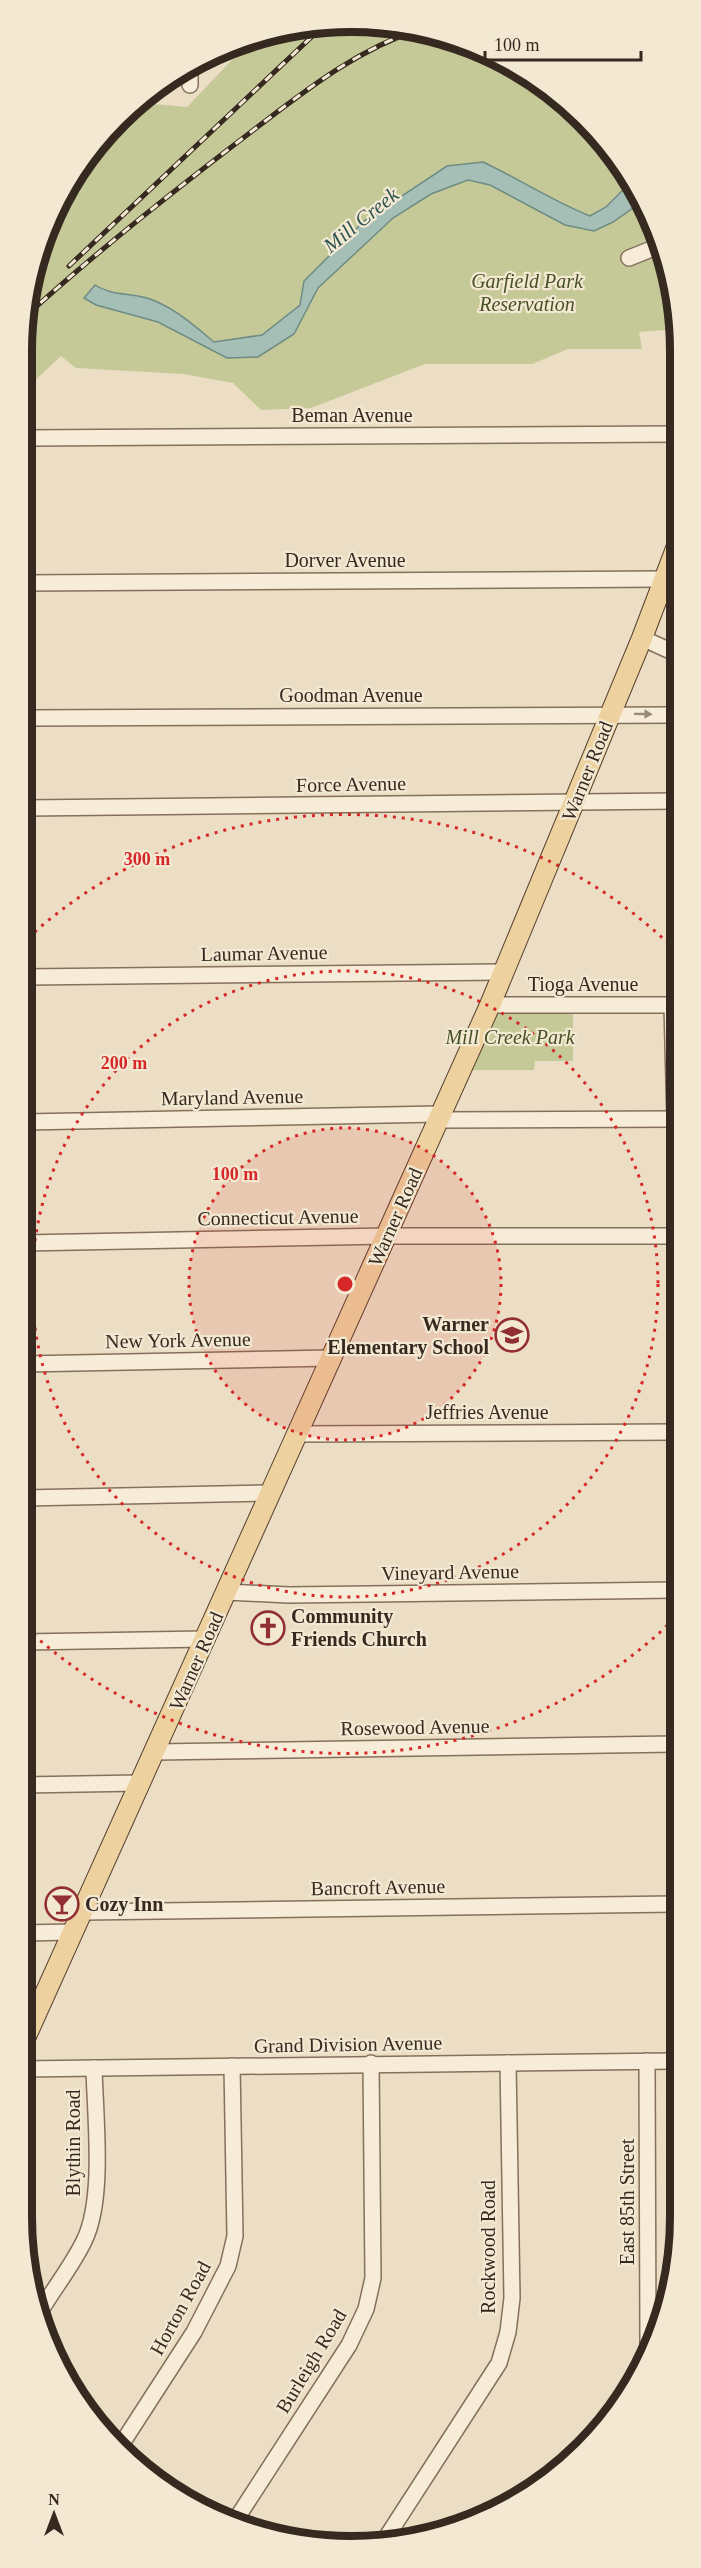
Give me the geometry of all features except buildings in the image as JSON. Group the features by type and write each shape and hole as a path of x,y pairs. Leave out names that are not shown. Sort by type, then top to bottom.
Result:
{"main road":[{"name":"Warner Road","path":"32,2023 490,1005 642,638 670,562"}],"street":[{"path":"190,75 190,85"},
{"path":"629,258 653,248"},
{"name":"Beman Avenue","path":"32,438 670,435"},
{"name":"Dorver Avenue","path":"32,583 663,579"},
{"path":"642,638 670,651"},
{"name":"Goodman Avenue","path":"32,718 670,715"},
{"name":"Force Avenue","path":"32,808 670,801"},
{"name":"Laumar Avenue","path":"32,977 503,972"},
{"name":"Tioga Avenue","path":"490,1005 670,1005"},
{"name":"Maryland Avenue","path":"32,1122 438,1117 670,1119"},
{"name":"Connecticut Avenue","path":"32,1243 387,1236 670,1235"},
{"name":"New York Avenue","path":"32,1364 332,1358"},
{"name":"Jeffries Avenue","path":"298,1434 670,1432"},
{"path":"32,1497 270,1493"},
{"name":"Vineyard Avenue","path":"227,1592 289,1595 670,1590"},
{"path":"32,1642 205,1639"},
{"name":"Rosewood Avenue","path":"155,1752 670,1744"},
{"path":"32,1785 141,1783"},
{"name":"Bancroft Avenue","path":"83,1912 670,1904"},
{"path":"32,1933 73,1932"},
{"name":"East 85th Street","path":"647,2061 648,2333"},
{"name":"Grand Division Avenue","path":"32,2069 670,2061"},
{"name":"Burleigh Road","path":"238,2516 349,2345 366,2309 373,2278 371,2063"},
{"name":"Rockwood Road","path":"388,2534 499,2363 508,2332 512,2298 508,2063"},
{"name":"Horton Road","path":"123,2441 194,2332 228,2266 235,2236 231,2066"},
{"name":"Blythin Road","path":"44,2306 84,2240 91,2221 96,2195 94,2068"}],"green space":[{"name":"Garfield Park Reservation","path":"371,32 392,34 453,48 492,64 528,85 561,111 590,140 616,173 637,209 653,248 663,288 669,330 639,332 642,349 568,349 532,364 425,364 311,408 261,410 233,383 183,374 76,368 61,356 32,383 32,330 42,268 56,228 74,191 97,156 148,104 187,107 240,51 268,42 309,34","holes":["483,162 590,216 606,207 622,192 594,231 565,225 490,185 468,180 431,194 393,218 318,288 294,334 227,358 158,322 96,305 95,285 110,291 148,298 163,305 186,319 214,342 262,335 300,305 304,281 364,221 447,166"]},
{"name":"Mill Creek Park","path":"490,1005 573,1005 573,1061 535,1061 534,1070 460,1070"}],"water":[{"path":"483,162 590,216 606,207 625,188 635,206 613,222 594,231 565,225 490,185 468,180 431,194 393,218 318,288 294,334 258,357 227,358 158,322 96,305 84,298 95,285 109,291 148,298 179,314 214,342 262,335 300,305 304,281 364,221 447,166"}],"railway":[{"path":"69,266 315,33"},
{"path":"34,309 142,217 298,97 356,58 401,36"}],"place":[{"name":"Warner Elementary School","path":"512,1335"},
{"name":"Community Friends Church","path":"268,1628"},
{"name":"Cozy Inn","path":"62,1904"}],"water label":[{"name":"Mill Creek","path":"361,220"}]}
